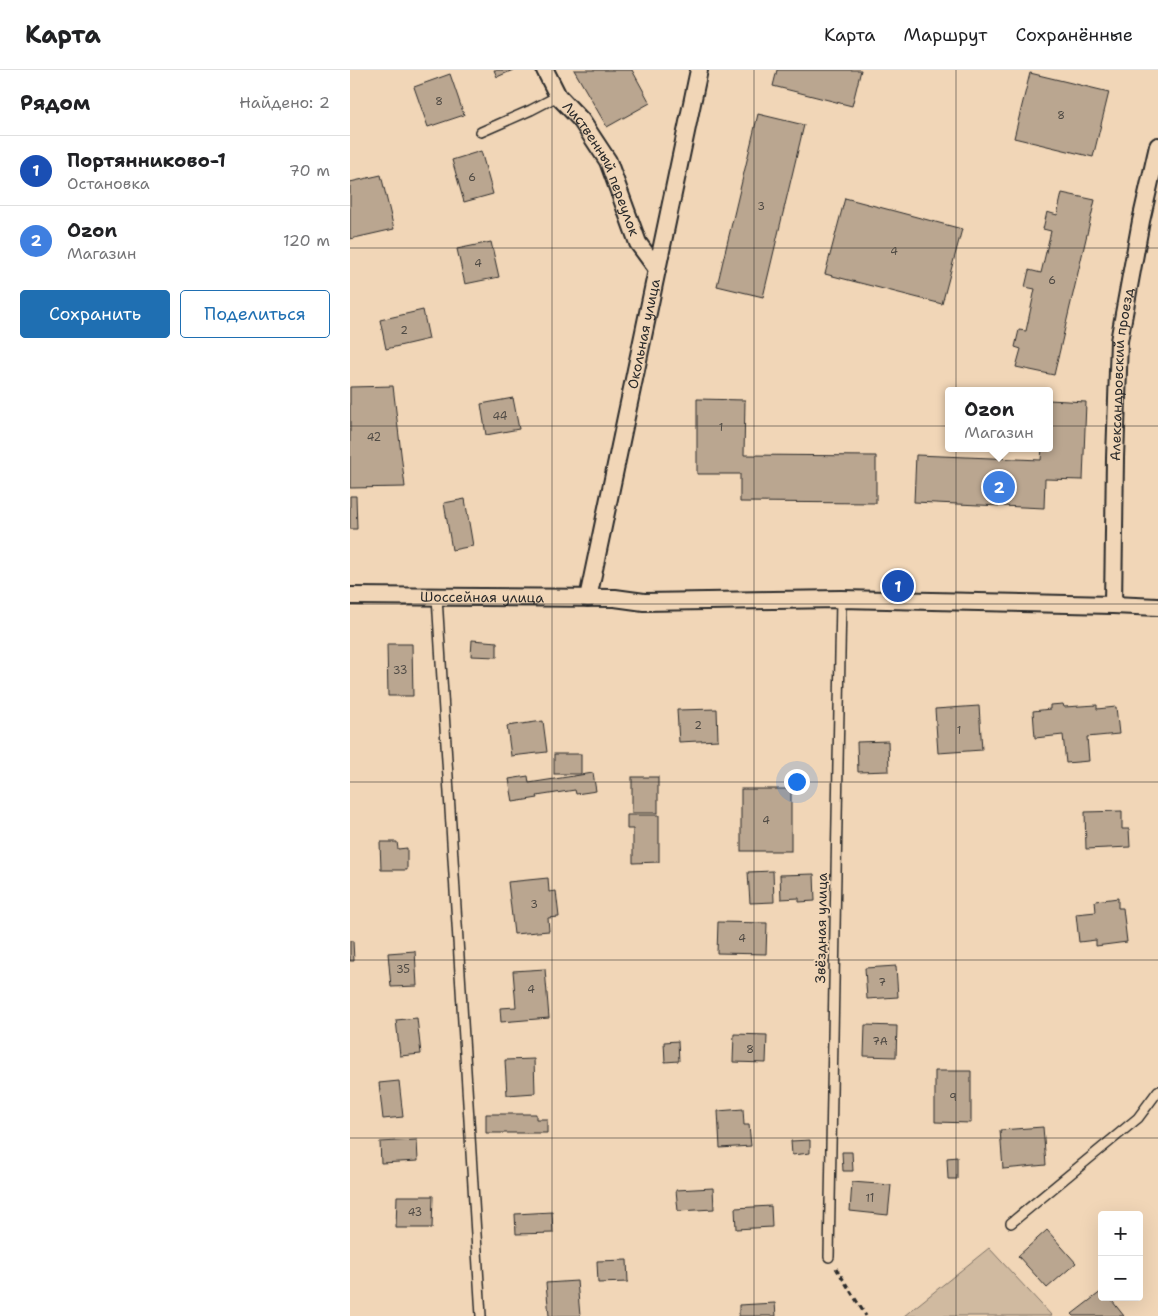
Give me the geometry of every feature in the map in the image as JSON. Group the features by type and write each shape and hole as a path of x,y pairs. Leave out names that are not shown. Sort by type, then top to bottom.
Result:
{"street":[{"name":"Лиственный переулок","path":"545,70 558,96 582,120 608,161 638,243 657,269"},
{"name":"Окольная улица","path":"588,598 699,70"},
{"name":"Александровский проезд","path":"1114,605 1115,458 1119,341 1141,221 1158,146"},
{"name":"Шоссейная улица","path":"350,596 615,598 644,602 841,599 1158,607"}],"lane":[{"path":"481,132 558,96"},
{"path":"437,597 481,1316"},
{"name":"Звёздная улица","path":"829,1257 841,599"},
{"path":"1011,1224 1138,1118 1158,1090"}],"path":[{"path":"829,1257 866,1316"}],"shaded area":[{"path":"989,1248 1052,1316 904,1316"}],"building":[{"path":"494,70 513,70 497,77"},
{"path":"574,70 632,70 650,103 607,127"},
{"path":"777,70 861,70 852,106 773,86"},
{"path":"1030,73 1109,92 1093,157 1014,138"},
{"path":"450,74 464,115 428,127 414,87"},
{"path":"758,114 804,125 763,297 717,286"},
{"path":"481,151 493,194 464,202 452,160"},
{"path":"381,175 394,229 350,239 350,182"},
{"path":"1062,193 1095,200 1054,375 1016,367 1021,349 1015,347 1019,330 1026,331 1035,289 1025,287 1029,270 1041,273 1051,231 1043,229 1047,212 1057,215"},
{"path":"845,198 962,229 942,304 825,274"},
{"path":"491,242 499,277 465,284 457,249"},
{"path":"423,310 429,339 386,349 380,320"},
{"path":"393,386 405,487 350,488 350,387"},
{"path":"513,398 519,429 486,435 481,404"},
{"path":"697,399 745,400 744,455 876,456 876,503 740,502 740,474 697,474"},
{"path":"1053,400 1086,402 1083,480 1045,479 1044,508 914,502 916,455 1041,460 1042,452 1053,452"},
{"path":"350,496 356,496 357,529 350,529"},
{"path":"465,499 473,546 452,550 444,503"},
{"path":"472,640 497,642 497,657 471,656"},
{"path":"387,644 412,644 413,696 388,696"},
{"path":"1063,704 1064,707 1097,705 1097,709 1116,707 1119,734 1087,737 1089,761 1066,763 1063,735 1035,738 1033,711 1050,709 1050,705"},
{"path":"979,706 982,750 938,753 935,709"},
{"path":"717,709 718,740 679,742 677,710"},
{"path":"543,721 547,752 511,756 507,726"},
{"path":"888,741 889,771 858,772 857,742"},
{"path":"554,754 581,754 581,774 554,774"},
{"path":"593,773 596,791 576,794 575,790 513,802 509,779 528,776 529,783"},
{"path":"632,777 658,777 658,813 632,813"},
{"path":"741,789 791,789 791,851 741,851"},
{"path":"1122,811 1122,829 1129,829 1130,847 1086,849 1085,812"},
{"path":"627,815 659,815 659,862 633,863 633,829 627,829"},
{"path":"380,842 397,842 398,849 407,848 407,870 381,870"},
{"path":"773,871 774,902 750,903 748,872"},
{"path":"814,874 815,901 799,902 799,898 781,899 780,875"},
{"path":"548,878 549,892 556,891 559,917 548,918 549,931 514,934 508,882"},
{"path":"1118,898 1118,908 1123,908 1127,942 1096,946 1096,940 1079,942 1076,914 1096,912 1095,901"},
{"path":"718,922 767,923 766,954 717,953"},
{"path":"350,941 353,941 354,961 350,961"},
{"path":"415,951 417,986 391,987 388,953"},
{"path":"896,966 898,997 867,999 865,968"},
{"path":"545,969 549,1018 501,1022 500,1008 516,1007 513,971"},
{"path":"417,1018 421,1054 400,1056 396,1020"},
{"path":"865,1025 897,1026 896,1057 864,1056"},
{"path":"734,1034 767,1035 766,1063 733,1062"},
{"path":"678,1041 679,1061 665,1062 664,1042"},
{"path":"534,1059 535,1093 507,1095 505,1060"},
{"path":"935,1071 971,1071 971,1123 935,1122"},
{"path":"399,1081 403,1117 383,1119 379,1083"},
{"path":"743,1109 744,1125 749,1125 751,1146 720,1148 718,1111"},
{"path":"486,1114 536,1114 536,1119 547,1119 547,1133 486,1133"},
{"path":"1043,1127 1046,1165 1003,1169 1000,1130"},
{"path":"417,1140 418,1161 381,1163 380,1142"},
{"path":"810,1140 810,1153 792,1155 791,1141"},
{"path":"842,1152 852,1152 853,1171 843,1171"},
{"path":"957,1157 957,1179 948,1179 947,1158"},
{"path":"852,1182 891,1185 888,1215 850,1211"},
{"path":"713,1188 714,1209 678,1211 676,1190"},
{"path":"397,1196 433,1196 432,1228 396,1228"},
{"path":"771,1206 772,1227 736,1229 735,1208"},
{"path":"552,1212 553,1233 516,1234 515,1214"},
{"path":"1047,1230 1076,1263 1047,1288 1018,1256"},
{"path":"627,1260 628,1282 598,1283 597,1261"},
{"path":"577,1281 580,1316 549,1316 546,1283"},
{"path":"1098,1294 1098,1301 1112,1301 1124,1316 1074,1316 1072,1314"},
{"path":"775,1303 776,1316 739,1316 739,1305"}],"place":[{"name":"Ozon","path":"999,487"},
{"name":"Портянниково-1","path":"898,586"}]}
